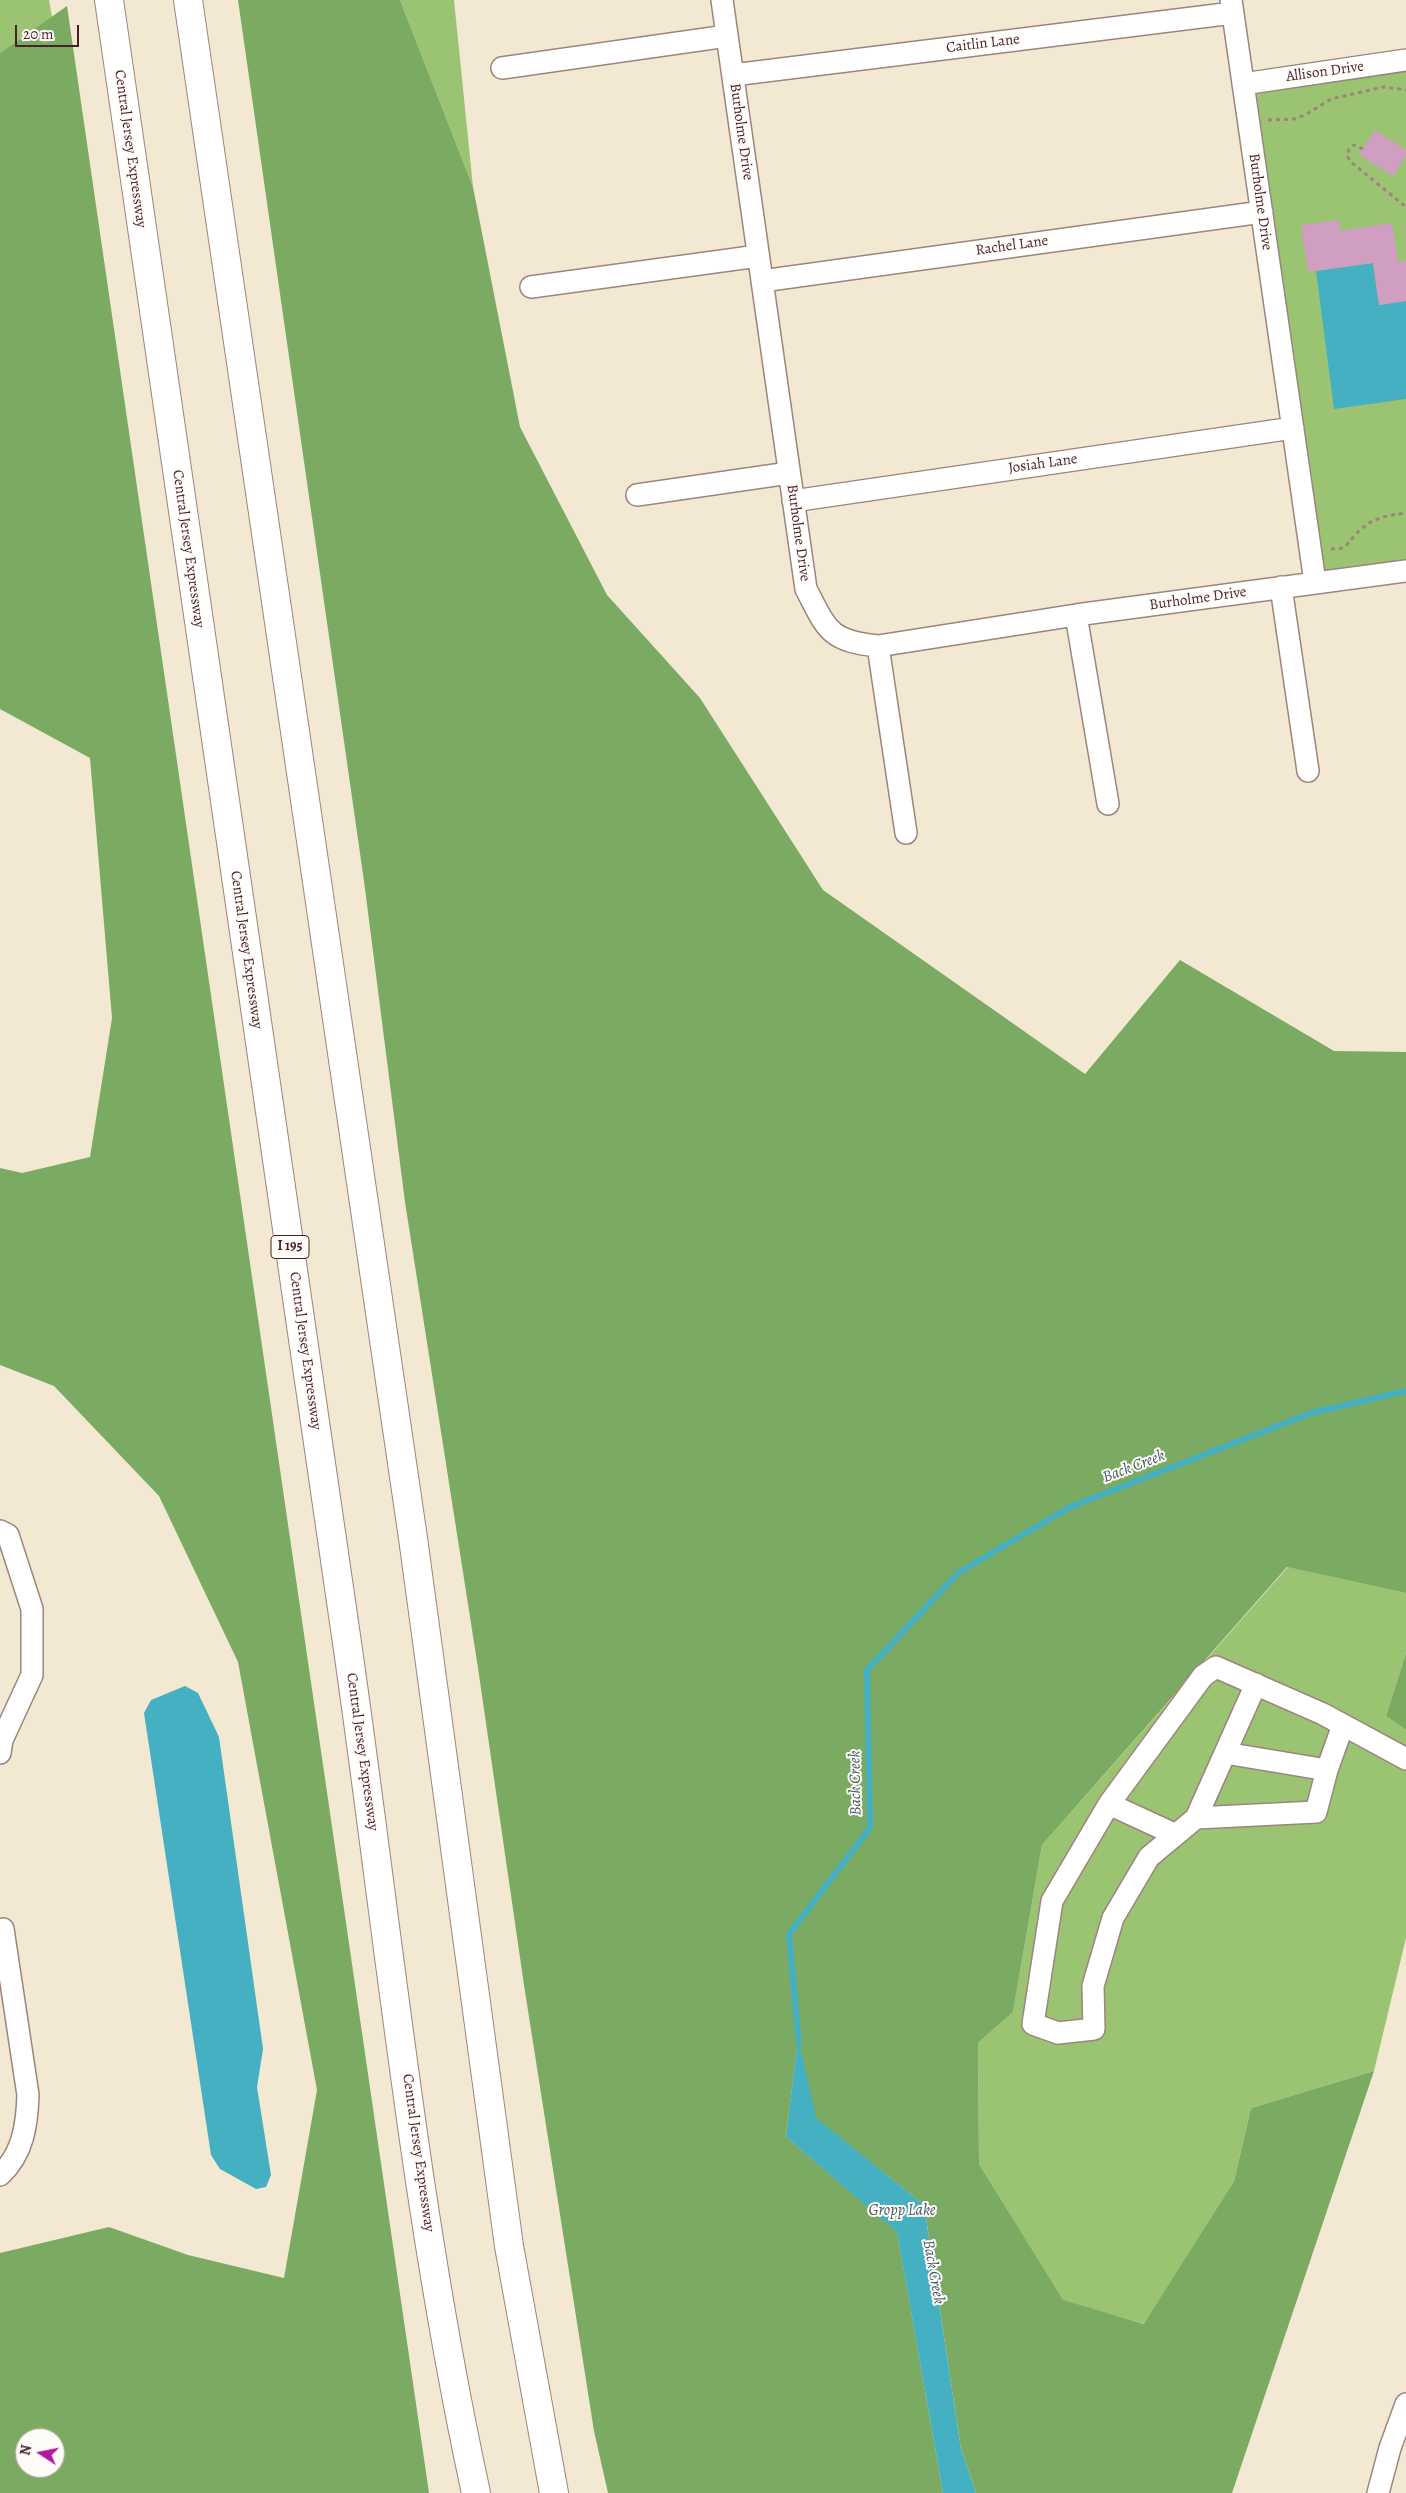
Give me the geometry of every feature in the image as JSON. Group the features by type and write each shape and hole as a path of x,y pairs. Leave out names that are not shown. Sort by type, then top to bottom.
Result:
{"highway":[{"name":"Central Jersey Expressway","path":"109,0 362,1746 417,2152 444,2335 476,2493"},
{"path":"188,0 411,1528 508,2236 554,2493"}],"street":[{"name":"Burholme Drive","path":"722,0 806,589 822,622 839,638 858,644 878,646 1076,615 1406,571"},
{"name":"Burholme Drive","path":"1232,6 1315,582"},
{"name":"Caitlin Lane","path":"733,75 1232,6"},
{"path":"502,68 727,36"},
{"name":"Allison Drive","path":"1243,84 1406,60"},
{"name":"Rachel Lane","path":"762,281 1262,212"},
{"path":"531,287 758,256"},
{"name":"Josiah Lane","path":"793,501 1293,428"},
{"path":"637,494 789,473"},
{"path":"1281,587 1308,770"},
{"path":"1076,615 1108,804"},
{"path":"878,646 906,833"},
{"path":"0,1531 8,1535 32,1609 32,1675 2,1740 0,1753"},
{"path":"1256,1684 1196,1818 1174,1834 1149,1857 1113,1918 1093,1986 1094,2029 1058,2032 1033,2024 1052,1902 1109,1804 1203,1676 1216,1667 1256,1684 1343,1725 1406,1759"},
{"path":"1196,1818 1316,1812 1327,1770 1343,1725"},
{"path":"1225,1753 1327,1770"},
{"path":"1109,1804 1174,1834"},
{"path":"0,2176 10,2166 21,2144 27,2122 28,2094 1,1923"},
{"path":"1378,2493 1390,2448 1406,2404"}],"path":[{"path":"1263,120 1294,119 1305,115 1331,99 1383,87 1406,90"},
{"path":"1363,149 1354,145 1349,149 1347,156 1351,162 1406,207"},
{"path":"1331,549 1344,548 1359,529 1380,516 1406,513"}],"green space":[{"path":"0,0 49,0 52,17 0,53"},
{"path":"238,0 400,0 473,187 520,427 607,595 700,698 823,890 1085,1074 1180,960 1334,1051 1406,1052 1406,1593 1287,1567 1042,1845 1013,2012 978,2043 979,2164 1063,2300 1144,2324 1234,2181 1251,2108 1374,2071 1232,2493 976,2493 961,2449 924,2205 815,2118 798,2039 786,2137 897,2231 943,2493 608,2493 594,2431 405,1202 364,881"},
{"path":"400,0 454,0 473,187"},
{"path":"67,6 429,2493 0,2493 0,2253 109,2227 188,2255 284,2278 317,2090 238,1662 159,1496 54,1386 0,1365 0,1168 22,1173 90,1157 112,1018 90,758 0,709 0,53"},
{"path":"1406,61 1406,569 1315,582 1243,84"},
{"path":"1288,1567 1406,1593 1406,1653 1386,1716 1406,1730 1406,1938 1374,2071 1251,2108 1234,2181 1145,2324 1063,2301 979,2164 978,2043 1013,2012 1042,1845"},
{"path":"1406,1653 1406,1730 1386,1716"}],"water":[{"path":"1373,263 1379,305 1406,301 1406,399 1334,409 1316,271"},
{"path":"185,1686 198,1693 219,1737 263,2049 257,2087 271,2175 266,2187 256,2189 220,2169 211,2155 144,1713 151,1700"},
{"name":"Gropp Lake","path":"798,2037 816,2118 924,2205 961,2449 976,2493 943,2493 897,2232 786,2137"}],"building":[{"path":"1375,130 1406,150 1406,156 1393,176 1359,155"},
{"path":"1339,220 1340,231 1392,223 1398,262 1406,261 1406,301 1379,305 1373,263 1308,272 1301,225"}],"waterway":[{"name":"Back Creek","path":"799,2044 789,1934 870,1828 867,1670 958,1573 1070,1507 1311,1413 1406,1391"}]}
